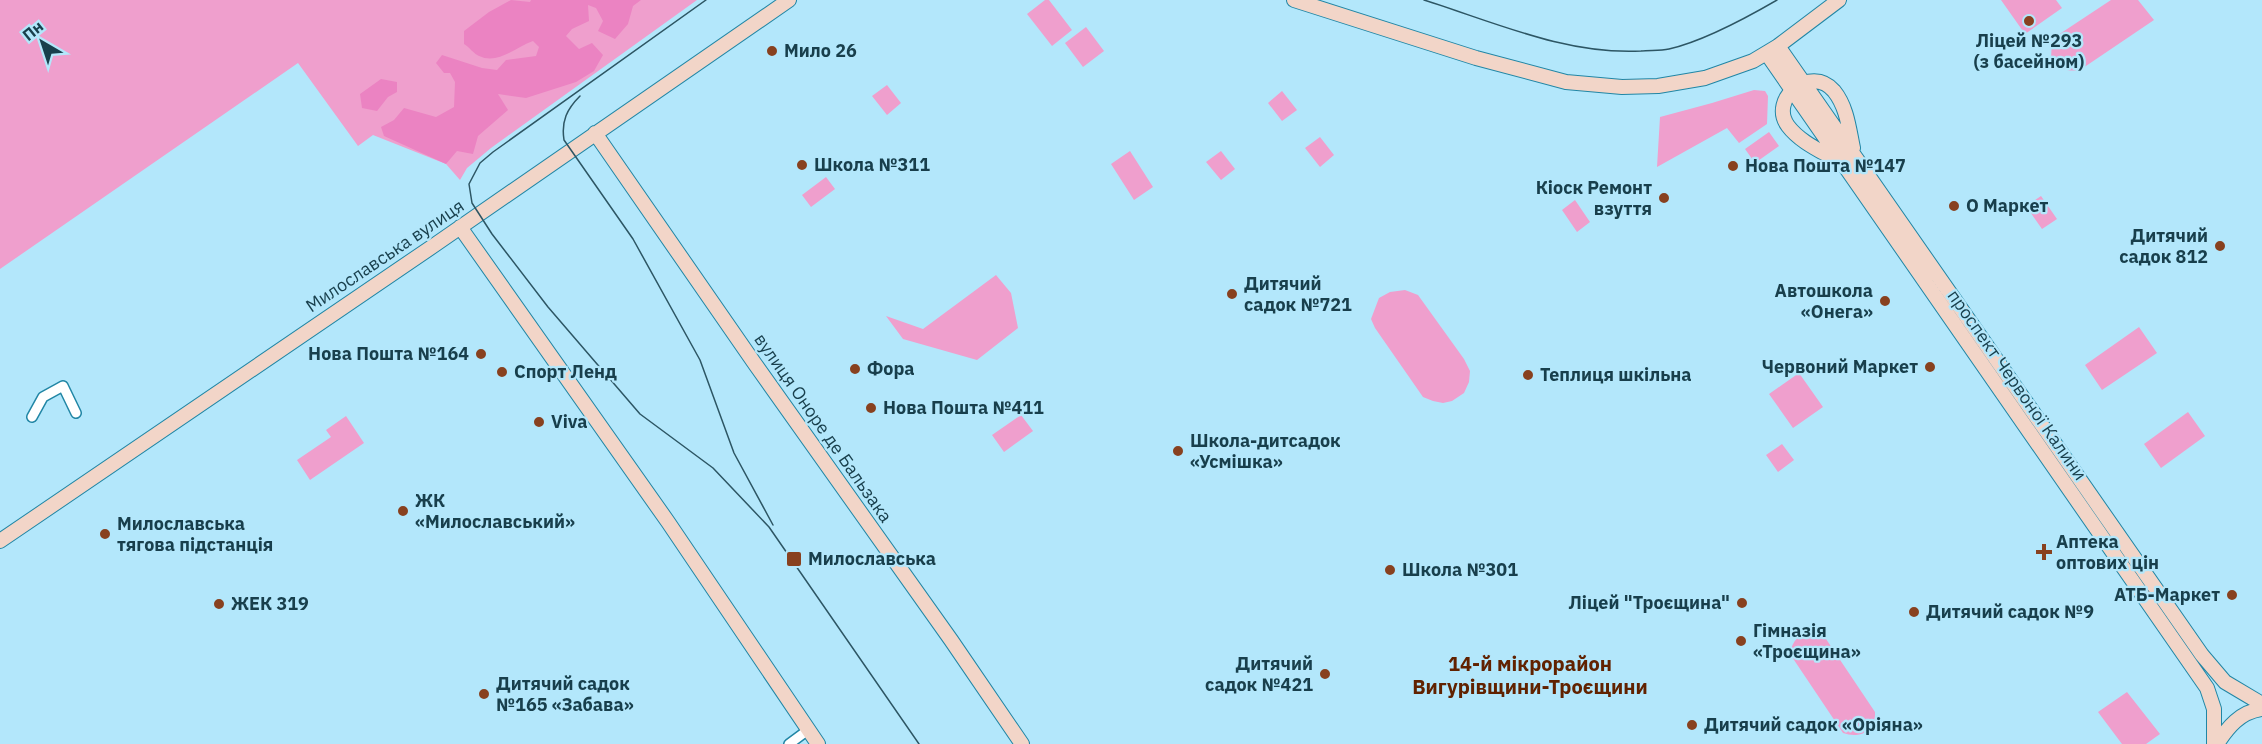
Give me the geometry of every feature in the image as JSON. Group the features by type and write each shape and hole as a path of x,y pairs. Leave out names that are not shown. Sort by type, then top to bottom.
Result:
{"main road":[{"name":"Милославська вулиця","path":"0,541 789,0"},
{"path":"1294,0 1476,58 1566,82 1622,87 1658,86 1705,78 1753,61 1773,50 1839,0"},
{"name":"проспект Червоної Калини","path":"1773,50 1803,82 2202,655 2224,682 2262,704"},
{"name":"проспект Червоної Калини","path":"1773,50 1791,90 2207,688 2214,709 2215,744"},
{"path":"1842,163 1813,147 1788,126 1784,112 1791,90 1803,82 1813,80 1825,84 1834,91 1848,121 1854,154"},
{"name":"вулиця Оноре де Бальзака","path":"595,133 1022,744"},
{"path":"460,227 668,522 818,744"},
{"path":"2215,744 2237,719 2247,713 2262,709"}],"street":[{"path":"32,417 43,397 63,386 76,413"},
{"path":"789,744 808,730"}],"shaded area":[{"path":"0,0 697,0 491,148 467,168 460,180 446,164 373,135 358,146 298,63 0,269"},
{"path":"511,0 530,2 531,0 641,0 633,6 628,24 615,39 598,31 603,21 596,8 588,5 589,21 572,29 566,36 579,49 592,43 603,55 594,71 576,82 526,98 498,94 508,110 478,136 473,154 457,151 446,164 384,136 381,127 394,120 404,108 436,117 454,107 455,82 450,73 444,73 436,63 442,55 482,68 497,70 506,60 536,56 539,47 533,41 500,57 493,58 479,56 464,44 464,31 489,12"},
{"path":"1045,0 1049,0 1072,30 1052,46 1027,14"},
{"name":"Ліцей №293 (з басейном)","path":"2001,0 2056,0 2062,8 2025,34"},
{"path":"2111,0 2138,0 2154,20 2080,70 2064,69 2051,59 2052,39"},
{"path":"1086,27 1104,51 1083,67 1065,43"},
{"path":"381,79 397,82 397,92 388,97 377,111 362,108 360,94"},
{"path":"887,85 901,103 887,115 872,96"},
{"path":"1754,90 1765,91 1768,96 1767,124 1739,143 1727,128 1657,167 1660,117"},
{"path":"1282,91 1297,110 1282,121 1268,103"},
{"path":"1769,132 1779,146 1755,163 1745,149"},
{"path":"1320,137 1334,155 1320,167 1305,148"},
{"path":"1130,151 1153,187 1134,200 1111,164"},
{"path":"1221,151 1235,169 1221,180 1206,162"},
{"path":"826,177 835,189 811,207 802,195"},
{"path":"2041,196 2057,219 2042,229 2026,206"},
{"path":"1575,200 1590,222 1577,232 1562,210"},
{"path":"996,275 1011,293 1018,328 977,360 903,339 886,316 923,329"},
{"path":"1405,290 1418,295 1464,359 1470,371 1469,382 1464,393 1452,401 1443,403 1423,397 1371,319 1379,298 1390,292"},
{"path":"2139,327 2157,353 2102,390 2085,365"},
{"path":"1799,373 1823,407 1793,428 1769,394"},
{"path":"2188,412 2205,436 2161,468 2144,444"},
{"path":"1021,415 1033,431 1004,452 992,435"},
{"path":"346,416 364,443 310,480 297,460 331,437 326,430"},
{"path":"1782,444 1794,460 1778,472 1766,455"},
{"path":"1814,631 1822,633 1875,712 1873,724 1866,732 1855,735 1843,733 1790,654 1798,638"},
{"path":"2127,692 2160,734 2146,744 2122,744 2098,712"}],"tram line":[{"path":"706,0 480,163 469,184 472,203 492,234 548,307 640,414 713,468 769,527 919,744"},
{"path":"1424,0 1531,35 1585,48 1613,51 1662,50 1682,45 1710,35 1777,0"},
{"path":"580,96 566,116 563,127 564,140 633,239 700,360 734,453 773,525"}],"place":[{"name":"Ліцей №293 (з басейном)","path":"2029,21"},
{"name":"Мило 26","path":"772,51"},
{"name":"Школа №311","path":"802,165"},
{"name":"Нова Пошта №147","path":"1733,166"},
{"name":"Кіоск Ремонт взуття","path":"1664,198"},
{"name":"О Маркет","path":"1954,206"},
{"name":"Дитячий садок 812","path":"2220,246"},
{"name":"Дитячий садок №721","path":"1232,294"},
{"name":"Автошкола «Онега»","path":"1885,301"},
{"name":"Нова Пошта №164","path":"481,354"},
{"name":"Червоний Маркет","path":"1930,367"},
{"name":"Фора","path":"855,369"},
{"name":"Спорт Ленд","path":"502,372"},
{"name":"Теплиця шкільна","path":"1528,375"},
{"name":"Нова Пошта №411","path":"871,408"},
{"name":"Viva","path":"539,422"},
{"name":"Школа-дитсадок «Усмішка»","path":"1178,451"},
{"name":"ЖК «Милославський»","path":"403,511"},
{"name":"Милославська тягова пiдстанцiя","path":"105,534"},
{"name":"Аптека оптових цін","path":"2044,552"},
{"name":"Милославська","path":"794,559"},
{"name":"Школа №301","path":"1390,570"},
{"name":"АТБ-Маркет","path":"2232,595"},
{"name":"Ліцей \"Троєщина\"","path":"1742,603"},
{"name":"ЖЕК 319","path":"219,604"},
{"name":"Дитячий садок №9","path":"1914,612"},
{"name":"Гімназія «Троєщина»","path":"1741,641"},
{"name":"Дитячий садок №421","path":"1325,674"},
{"name":"Дитячий садок №165 «Забава»","path":"484,694"},
{"name":"Дитячий садок «Оріяна»","path":"1692,725"}],"district":[{"name":"14-й мікрорайон Вигурівщини-Троєщини","path":"1530,676"}]}
